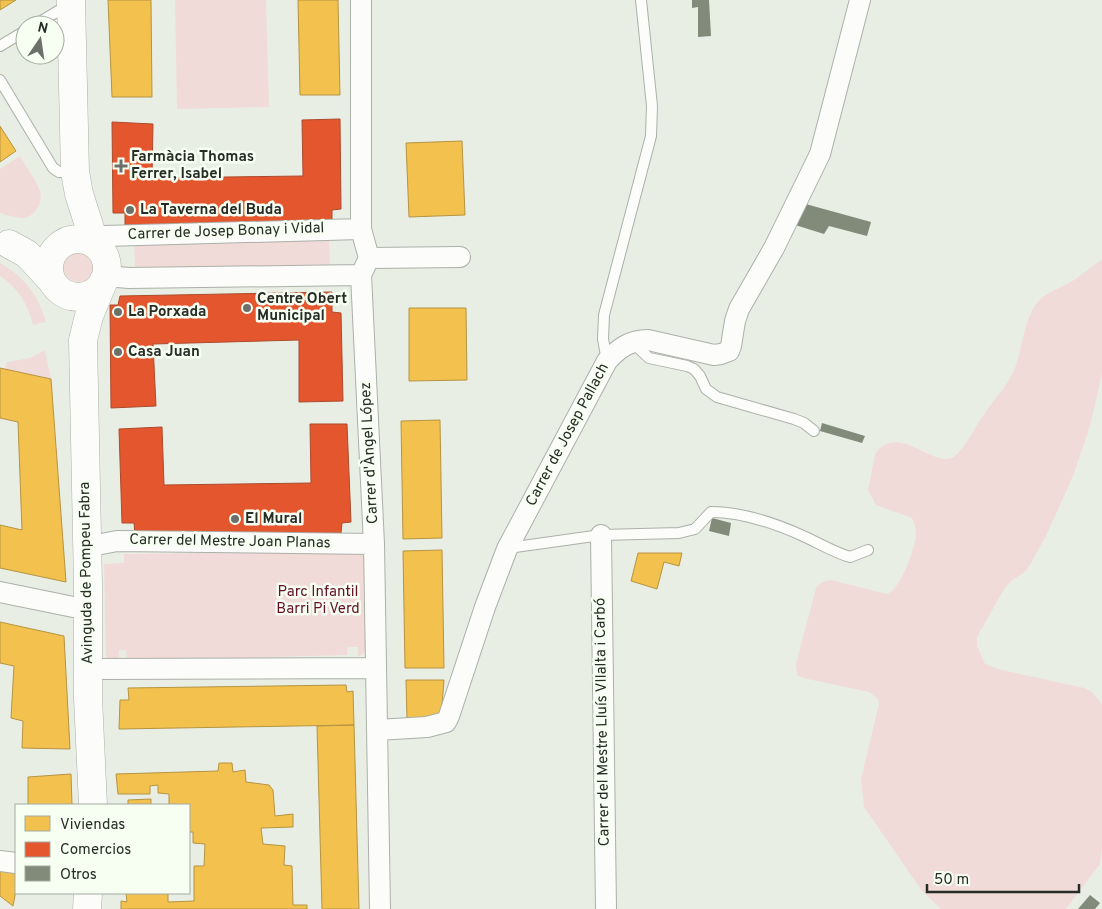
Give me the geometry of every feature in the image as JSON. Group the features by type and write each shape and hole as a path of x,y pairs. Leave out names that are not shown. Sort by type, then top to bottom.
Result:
{"street":[{"name":"Carrer d'Àngel López","path":"361,0 361,229 365,267 374,544 380,909"},
{"path":"632,342 648,340 714,355 729,351 739,309 774,248 820,154 860,0"},
{"path":"58,287 48,269 50,259 58,247 66,223 71,216 77,183 71,2"},
{"path":"4,242 27,254 58,287 73,296 88,295 94,292 105,278 107,263 97,246 77,183"},
{"name":"Carrer de Josep Bonay i Vidal","path":"97,246 104,236 361,229"},
{"path":"4,242 58,247 77,238 97,246"},
{"path":"105,278 365,267 460,257"},
{"name":"Avinguda de Pompeu Fabra","path":"93,804 88,668 83,340 89,316 105,278"},
{"name":"Avinguda de Pompeu Fabra","path":"58,287 74,311 78,329 83,340"},
{"name":"Carrer de Josep Pallach","path":"377,730 427,727 446,722 507,549 607,360 624,345 632,342"},
{"name":"Carrer del Mestre Lluís VIlalta i Carbó","path":"601,535 606,909"},
{"name":"Carrer del Mestre Joan Planas","path":"86,546 117,541 374,544"},
{"path":"0,592 88,610"},
{"path":"88,668 376,668"},
{"path":"0,861 15,863"},
{"path":"87,909 88,894"}],"lane":[{"path":"607,360 603,339 604,314 632,214 651,136 652,106 641,0"},
{"path":"51,15 71,2"},
{"path":"0,46 15,37"},
{"path":"0,80 54,168 77,183"},
{"path":"632,342 649,358 655,361 687,366 694,369 710,394 794,419 804,423 814,431"},
{"path":"507,549 601,535 679,533 695,529 711,512 719,512 765,522 799,534 850,557 868,550"}],"green space":[{"path":"175,0 266,0 269,107 177,109"},
{"path":"20,156 36,182 41,196 37,209 25,218 0,213 0,169"},
{"path":"329,236 330,265 135,269 134,241"},
{"path":"79,250 85,251 90,255 94,260 94,272 90,277 85,281 79,282 73,281 68,277 64,272 63,266 64,260 68,255 73,251"},
{"path":"1102,260 1102,374 1090,426 1073,476 1046,536 1027,570 1011,581 1004,589 977,637 977,646 985,664 998,669 1084,688 1092,692 1102,704 1102,848 1100,864 1066,909 941,909 922,891 864,807 861,779 879,704 878,699 869,692 803,678 797,675 796,664 816,588 819,585 831,580 887,594 897,585 909,560 916,537 912,518 876,505 868,490 875,454 885,445 895,442 906,444 940,458 949,459 957,454 1010,378 1016,365 1029,317 1036,304 1044,296 1074,280"},
{"path":"0,263 17,274 35,295 46,322 33,325 28,310 17,291 0,276"},
{"path":"45,350 51,379 5,370 7,362 30,358"},
{"name":"Parc Infantil Barri Pi Verd","path":"362,552 365,556 367,651 358,657 358,647 347,647 347,655 127,661 126,650 119,650 119,662 109,660 106,656 104,564 124,563 124,554"}],"building: Viviendas":[{"path":"0,0 16,0 0,10"},
{"path":"108,0 151,0 152,97 112,97"},
{"path":"298,0 338,0 340,95 300,95"},
{"path":"0,126 16,151 0,162"},
{"path":"462,141 465,215 409,217 406,143"},
{"path":"409,308 466,308 467,380 409,381"},
{"path":"0,368 51,379 66,582 0,568 0,525 22,530 18,422 0,418"},
{"path":"440,420 442,538 403,539 401,421"},
{"path":"442,550 444,668 405,668 403,551"},
{"path":"638,553 682,553 679,566 664,562 657,589 631,581"},
{"path":"0,622 64,636 70,749 22,748 23,721 11,718 14,666 0,663"},
{"path":"406,680 444,680 441,718 407,719"},
{"path":"346,685 347,692 353,691 354,725 119,729 120,700 129,700 128,688"},
{"path":"354,725 359,909 322,909 317,726"},
{"path":"219,763 232,763 233,772 245,770 246,782 269,785 273,790 275,816 293,814 293,827 261,828 263,844 285,846 284,865 292,866 293,905 307,905 307,909 121,909 121,901 127,902 126,894 168,894 168,902 194,901 194,866 204,866 205,844 193,843 193,832 190,832 190,804 169,804 169,794 158,793 158,785 150,786 150,794 118,794 116,774 218,771"},
{"path":"71,774 72,804 28,804 28,777"},
{"path":"151,799 151,804 128,804 128,800"},
{"path":"0,866 15,869 15,894 13,906 0,896"}],"building: Comercios":[{"path":"340,119 341,209 332,210 332,222 125,225 125,213 113,213 112,122 153,124 152,178 303,176 302,120"},
{"path":"332,292 332,312 341,313 343,401 299,402 299,340 153,344 156,406 111,408 110,305 118,305 120,296"},
{"path":"310,424 347,424 351,522 342,523 341,533 135,535 134,523 122,523 119,429 162,427 164,485 311,483"}],"building: Otros":[{"path":"692,0 709,0 711,36 698,37 698,7 692,8"},
{"path":"802,203 871,222 867,236 829,226 824,234 792,224"},
{"path":"822,423 865,436 862,443 820,431"},
{"path":"712,518 731,523 729,536 709,531"},
{"path":"1090,895 1100,903 1095,909 1078,909"}],"place":[{"name":"Farmàcia Thomas Ferrer, Isabel","path":"121,166"},
{"name":"La Taverna del Buda","path":"130,210"},
{"name":"Centre Obert Municipal","path":"247,308"},
{"name":"La Porxada","path":"118,312"},
{"name":"Casa Juan","path":"118,352"},
{"name":"El Mural","path":"235,519"}]}
